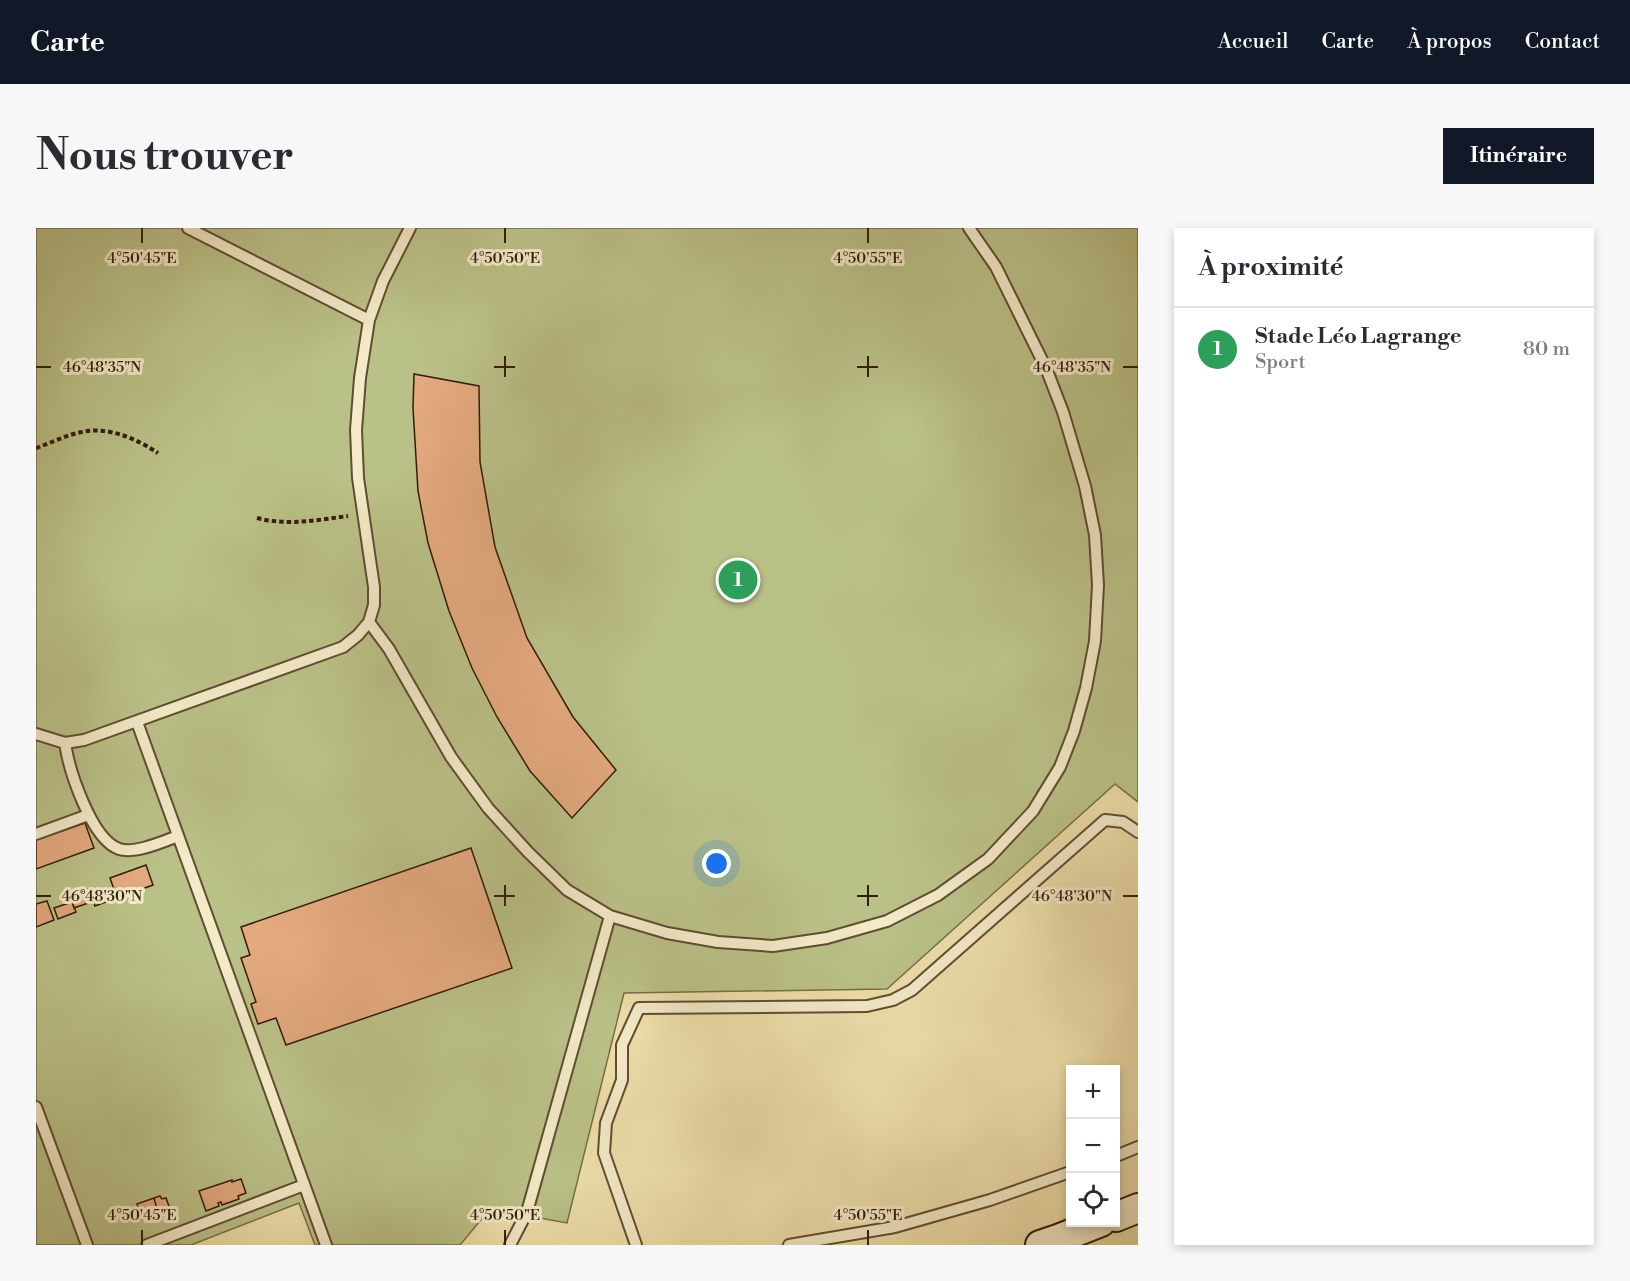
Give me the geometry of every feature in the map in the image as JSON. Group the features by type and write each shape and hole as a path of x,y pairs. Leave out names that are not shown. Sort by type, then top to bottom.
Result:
{"main road":[{"path":"1120,1215 1138,1208"},
{"path":"1040,1245 1088,1227"}],"lane":[{"path":"188,228 369,320"},
{"path":"36,734 65,743 84,740 343,647 369,622 374,605 374,586 358,478 356,430 360,378 369,320 383,281 410,228"},
{"path":"369,622 388,649 451,758 488,808 567,890 610,916 667,933 708,941 772,946 827,938 886,921 938,894 988,859 1033,811 1060,767 1074,731 1086,688 1095,641 1098,585 1095,535 1085,486 1063,412 1046,368 996,267 969,228"},
{"path":"136,722 326,1245"},
{"path":"65,743 68,760 88,815 105,840 119,849 141,849 178,836"},
{"path":"36,834 88,815"},
{"path":"636,1245 604,1153 606,1123 622,1080 622,1045 639,1008 867,1006 893,1000 912,990 1105,820 1123,822 1138,832"},
{"path":"510,1245 526,1212 610,916"},
{"path":"36,1107 87,1245"},
{"path":"1120,1154 1138,1147"},
{"path":"789,1245 895,1227 990,1200 1068,1173"},
{"path":"147,1245 304,1185"}],"path":[{"path":"36,448 81,432 96,431 141,442 158,453"},
{"path":"256,518 287,523 364,514"}],"green space":[{"path":"36,228 1138,228 1138,802 1115,784 887,989 624,993 567,1223 490,1209 460,1245 315,1245 299,1203 191,1245 36,1245"}],"building":[{"path":"414,374 479,386 480,462 495,547 527,638 573,717 616,770 572,818 530,771 497,717 472,668 449,611 428,543 418,491 413,408"},
{"path":"85,823 94,848 36,869 36,840"},
{"path":"471,848 512,968 286,1045 276,1018 258,1024 251,1004 256,1002 241,958 250,955 241,927"},
{"path":"146,865 153,885 117,898 110,878"},
{"path":"110,888 114,899 95,906 92,895"},
{"path":"89,889 94,901 74,908 70,896"},
{"path":"47,901 54,920 36,927 36,904"},
{"path":"72,902 76,912 58,919 54,908"},
{"path":"241,1179 246,1193 238,1196 239,1199 222,1205 221,1202 218,1203 219,1206 206,1211 199,1191"},
{"path":"160,1196 162,1199 166,1198 170,1209 158,1213 154,1198"},
{"path":"154,1198 158,1213 141,1219 137,1204"}],"place":[{"name":"Stade Léo Lagrange","path":"738,580"}]}
